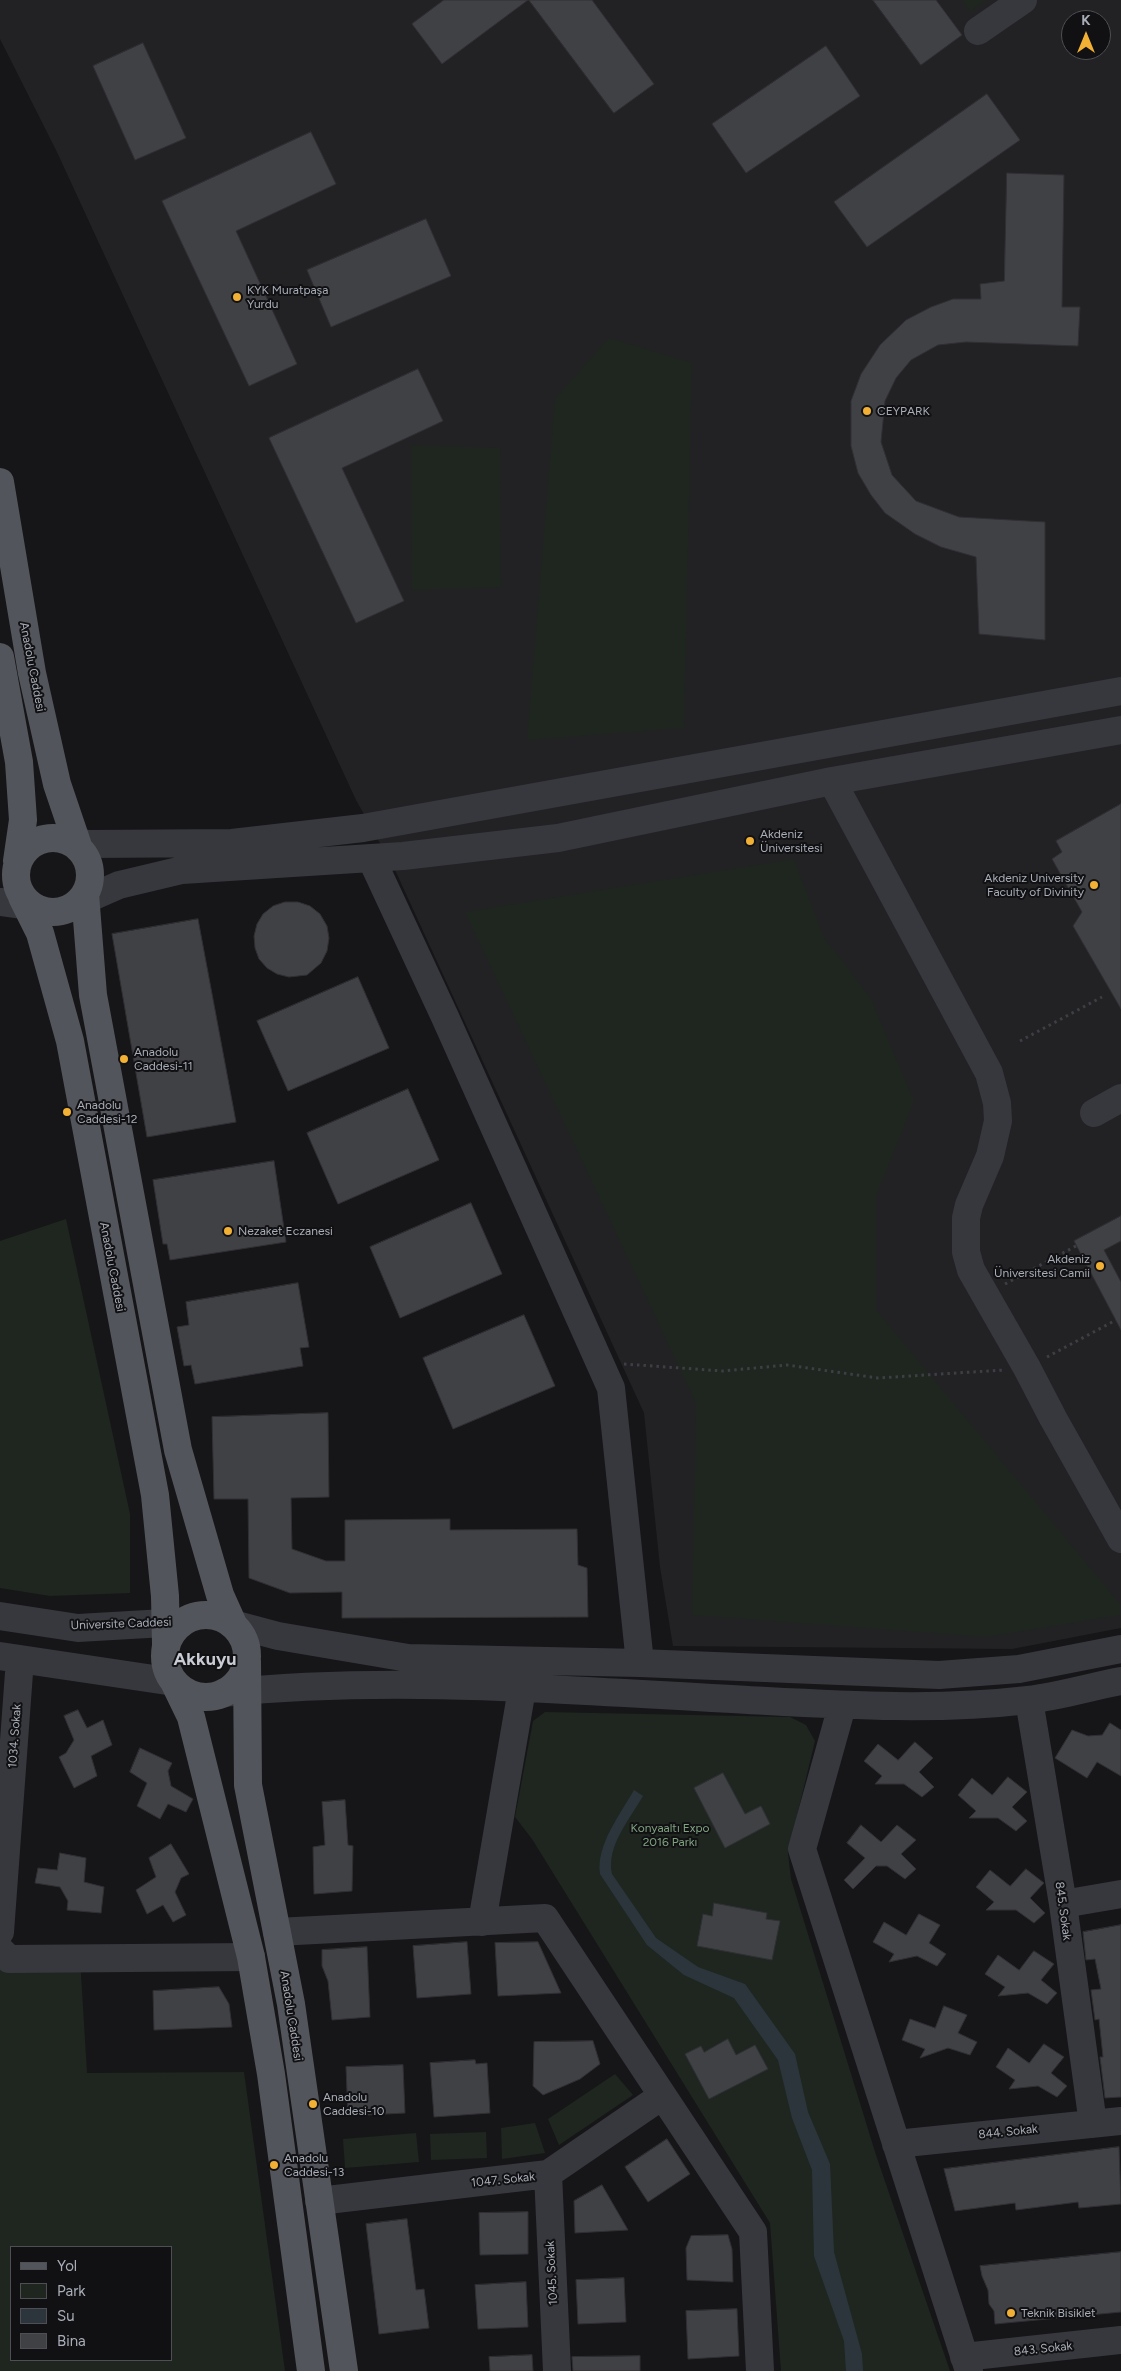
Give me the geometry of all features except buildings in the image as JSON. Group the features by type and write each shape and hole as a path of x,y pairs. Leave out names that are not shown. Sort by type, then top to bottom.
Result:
{"main road":[{"name":"Anadolu Caddesi","path":"0,482 32,673 57,784 75,844"},
{"path":"0,657 19,762 23,820 15,857 15,874 20,903 42,911 55,913 67,910 83,899"},
{"path":"15,857 33,843 45,838 57,838 75,844 86,858 90,870 90,882 83,899 93,995 178,1450 220,1595 233,1624"},
{"name":"Anadolu Caddesi","path":"20,903 40,933 70,1041 155,1495 171,1630"},
{"path":"233,1624 221,1617 208,1614 194,1616 171,1630 165,1657 167,1670 192,1717 251,1957 271,2074 311,2371"},
{"name":"Anadolu Caddesi","path":"233,1624 242,1635 247,1648 247,1661 235,1692 248,1785 290,2004 344,2371"},
{"path":"174,1682 184,1691 197,1696 210,1697 235,1692"}],"street":[{"path":"978,31 1023,0"},
{"path":"75,844 232,843 363,828 1121,691"},
{"path":"83,899 118,885 182,870 403,856 558,838 832,781 1121,730"},
{"path":"832,781 989,1073 994,1088 998,1122 996,1139 969,1205 965,1234 971,1270 1121,1539"},
{"path":"371,858 446,1017 611,1388 640,1663"},
{"path":"1094,1113 1121,1098"},
{"name":"Universite Caddesi","path":"0,1616 78,1628 171,1630"},
{"path":"233,1624 278,1636 408,1658 640,1663 940,1675 1019,1669 1121,1649"},
{"path":"10,1658 174,1682"},
{"name":"1034. Sokak","path":"0,1932 10,1658"},
{"path":"235,1692 354,1685 522,1689 842,1706 956,1705 1029,1700 1121,1681"},
{"path":"482,1922 522,1689"},
{"name":"845. Sokak","path":"1029,1700 1063,1904 1093,2124"},
{"path":"842,1706 802,1849 966,2364"},
{"path":"1063,1904 1121,1894"},
{"path":"277,1932 545,1918 753,2232 760,2371"},
{"path":"0,1950 9,1960 251,1957"},
{"name":"1047. Sokak","path":"319,2202 548,2174 662,2096"},
{"name":"844. Sokak","path":"896,2144 1121,2121"},
{"name":"1045. Sokak","path":"548,2174 556,2371"},
{"name":"843. Sokak","path":"966,2364 1121,2340"}],"path":[{"path":"1020,1042 1102,997"},
{"path":"984,1295 1076,1246"},
{"path":"621,1364 723,1371 787,1365 878,1378 1027,1368 1116,1320"}],"shaded area":[{"name":"Akdeniz Üniversitesi","path":"0,0 1121,0 1121,1628 1012,1649 673,1646 660,1567 644,1413 396,872 356,800 56,150 0,39"}],"green space":[{"path":"963,0 986,0 970,11"},
{"path":"609,338 692,363 684,728 527,740 555,399"},
{"path":"411,445 500,448 501,587 412,590"},
{"path":"794,859 824,938 870,997 914,1101 876,1196 876,1310 1121,1605 1121,1615 987,1637 692,1615 696,1403 465,912"},
{"path":"66,1219 130,1514 130,1593 50,1596 0,1588 0,1241"},
{"name":"Konyaaltı Expo 2016 Parkı","path":"545,1712 790,1717 806,1725 815,1741 788,1853 791,1879 876,2155 950,2371 781,2371 770,2223 532,1839 515,1817 533,1721"},
{"path":"0,1950 80,1958 87,2073 244,2072 285,2371 0,2371"},
{"path":"615,2074 633,2095 559,2145 548,2119"},
{"path":"535,2123 545,2153 502,2159 501,2128"},
{"path":"486,2132 487,2158 431,2160 430,2134"},
{"path":"416,2133 419,2162 345,2168 343,2139"}],"water":[{"path":"634,1790 643,1796 620,1833 612,1853 612,1874 656,1938 698,1967 745,1984 795,2054 808,2112 830,2164 834,2252 862,2354 863,2371 846,2371 844,2341 814,2256 812,2170 792,2118 778,2060 734,1998 684,1975 647,1945 600,1874 600,1863 605,1841"}],"place":[{"name":"KYK Muratpaşa Yurdu","path":"237,297"},
{"name":"CEYPARK","path":"867,411"},
{"name":"Akdeniz Üniversitesi","path":"750,841"},
{"name":"Akdeniz University Faculty of Divinity","path":"1094,885"},
{"name":"Anadolu Caddesi-11","path":"124,1059"},
{"name":"Anadolu Caddesi-12","path":"67,1112"},
{"name":"Nezaket Eczanesi","path":"228,1231"},
{"name":"Akdeniz Üniversitesi Camii","path":"1100,1266"},
{"name":"Anadolu Caddesi-10","path":"313,2104"},
{"name":"Anadolu Caddesi-13","path":"274,2165"},
{"name":"Teknik Bisiklet","path":"1011,2313"}],"district":[{"name":"Akkuyu","path":"205,1660"}]}
